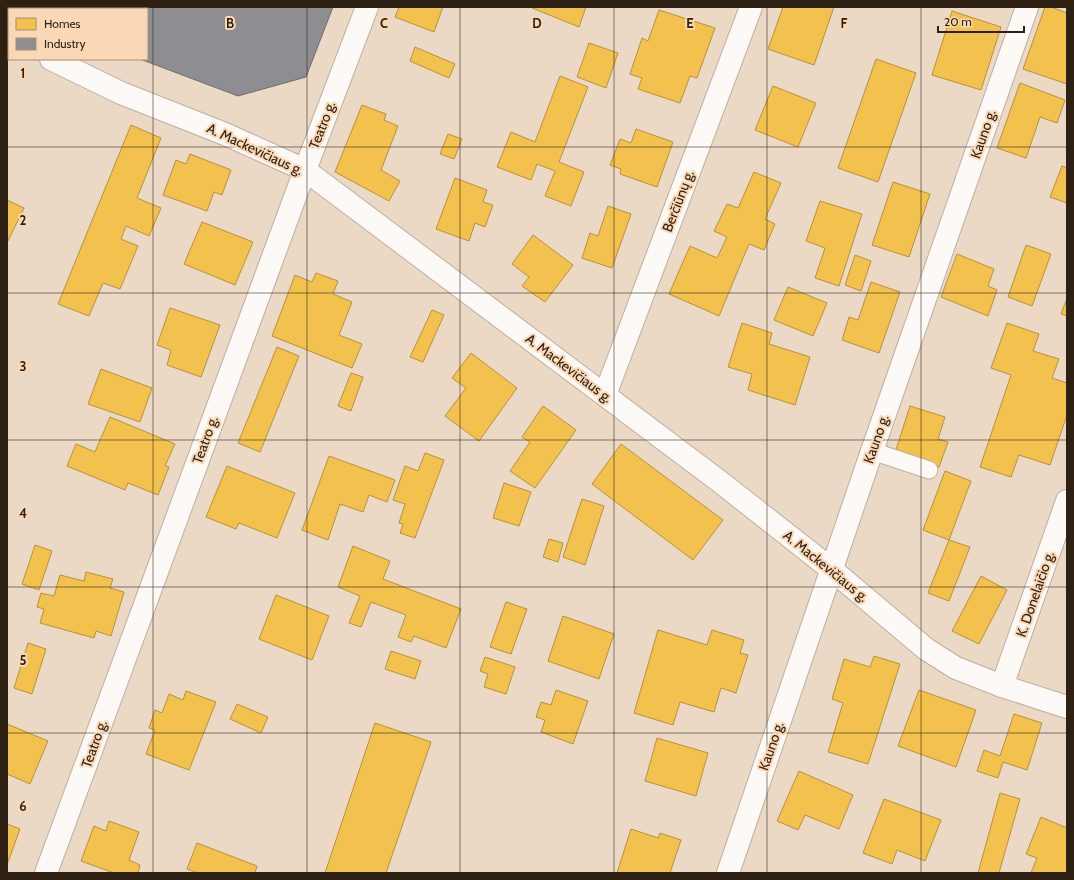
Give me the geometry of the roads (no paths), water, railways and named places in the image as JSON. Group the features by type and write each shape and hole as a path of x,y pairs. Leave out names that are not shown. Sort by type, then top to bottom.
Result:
{"street":[{"name":"Teatro g.","path":"46,873 304,170 366,7"},
{"name":"Berčiūnų g.","path":"605,395 751,7"},
{"name":"Kauno g.","path":"728,873 831,569 1028,7"},
{"name":"A. Mackevičiaus g.","path":"53,60 121,93 225,134 304,170 719,481 831,569 926,649 956,668 1002,686 1067,707"},
{"name":"K. Donelaičio g.","path":"1002,686 1067,501"}],"lane":[{"path":"872,451 929,470"}]}
